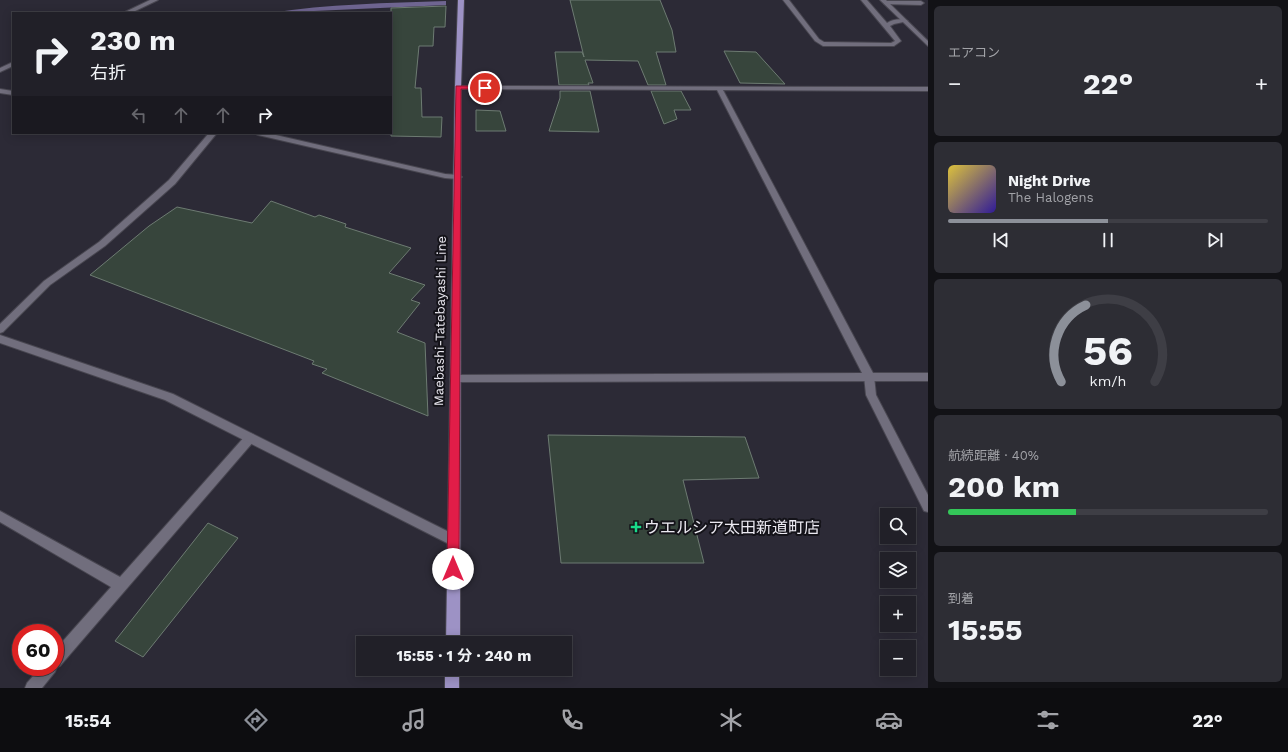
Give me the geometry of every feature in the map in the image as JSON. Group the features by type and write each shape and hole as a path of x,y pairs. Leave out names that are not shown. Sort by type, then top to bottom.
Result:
{"main road":[{"name":"Maebashi-Tatebayashi Line","path":"452,636 458,88 461,0"},
{"path":"452,676 452,688"}],"street":[{"path":"128,12 155,0"},
{"path":"786,0 817,40 827,45 888,46 897,43 897,38 864,0"},
{"path":"884,2 920,3"},
{"path":"884,2 928,44"},
{"path":"887,26 892,22 905,22"},
{"path":"0,70 12,64"},
{"path":"458,88 928,89"},
{"path":"719,88 868,376 871,395 928,506"},
{"path":"0,91 12,93"},
{"path":"0,330 47,283 102,244 172,182 212,134"},
{"path":"262,134 445,176 458,177"},
{"path":"0,339 169,397 453,540"},
{"path":"455,380 868,376 928,377"},
{"path":"64,651 250,438"},
{"path":"0,516 121,585"},
{"path":"32,688 42,676"}],"shaded area":[{"path":"446,1 446,5 277,12 336,6"}],"building":[{"path":"570,0 660,0 672,30 676,52 656,52 666,85 648,85 638,61 585,60 593,83 588,83 589,85 559,85 555,52 582,52 584,57"},
{"path":"446,6 445,27 434,27 433,46 419,46 415,88 421,88 422,117 442,117 441,137 391,136 391,8"},
{"path":"724,51 756,52 785,84 740,83"},
{"path":"560,91 590,91 599,132 549,131 560,98"},
{"path":"651,91 681,91 691,110 674,110 677,119 664,124"},
{"path":"476,110 500,111 506,131 476,131"},
{"path":"271,201 315,217 319,215 346,224 345,227 411,248 389,273 425,285 411,300 420,303 397,332 425,343 428,416 322,373 327,369 312,364 314,361 90,275 149,226 177,207 252,223"},
{"path":"548,435 745,437 759,478 683,480 704,563 561,563"},
{"path":"208,523 238,538 143,657 115,641"}],"place":[{"name":"ウエルシア太田新道町店","path":"636,527"}],"route":[{"path":"453,569 458,88 485,88"}]}
